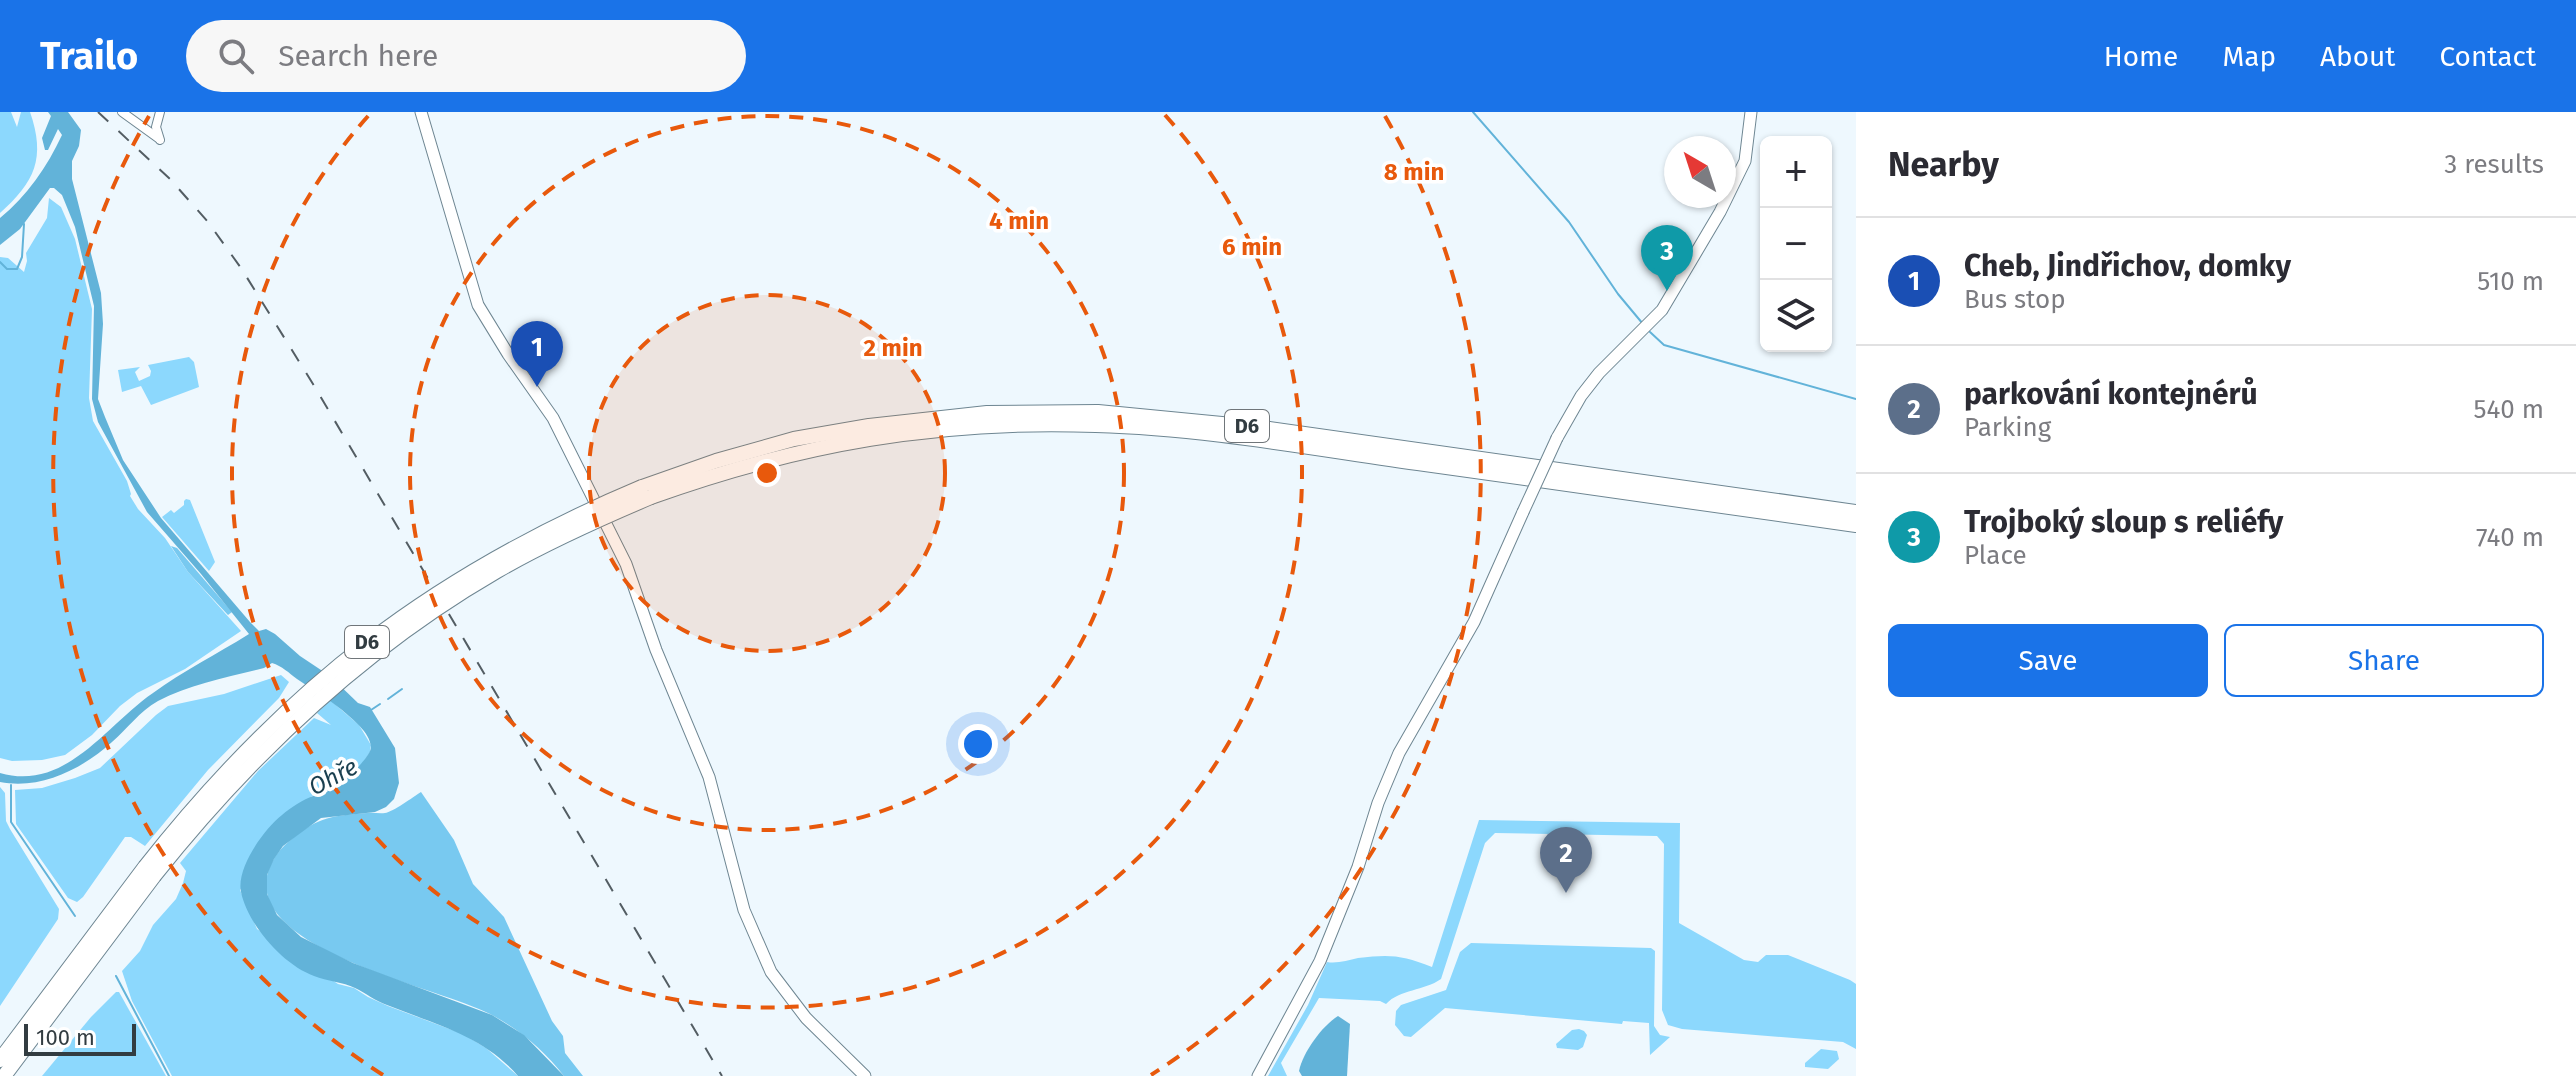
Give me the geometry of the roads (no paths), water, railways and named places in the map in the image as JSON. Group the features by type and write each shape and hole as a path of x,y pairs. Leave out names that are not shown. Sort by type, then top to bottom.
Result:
{"highway":[{"name":"D6","path":"4,1076 192,809 245,750 303,694 370,639 492,558 567,519 768,446 869,426 987,413 1098,412 1263,428 1856,512"},
{"name":"D6","path":"647,492 761,461 870,438 987,425 1098,425 1153,428 1259,441 1856,525"},
{"name":"D6","path":"0,1060 149,871"}],"street":[{"path":"122,112 160,139 156,127 160,114"},
{"path":"421,112 478,305 553,418 626,564 656,650 709,777 744,910 771,972 806,1018 865,1076"},
{"path":"1258,1076 1320,961 1399,753 1474,622 1557,438 1590,384 1662,310 1720,212 1745,161 1751,112"},
{"path":"138,124 150,124 160,114"}],"waterway":[{"path":"1473,112 1569,222 1618,294 1643,324"},
{"path":"0,262 7,269 17,269 22,257 24,224"},
{"path":"1650,332 1664,345 1856,399"},
{"path":"388,699 402,689"},
{"path":"371,710 380,704"},
{"path":"11,785 11,822 75,916"},
{"path":"116,976 169,1076"}],"railway":[{"path":"98,112 170,179 208,222 241,268 313,384 722,1076"}],"place":[{"name":"Trojboký sloup s reliéfy","path":"1667,291"},
{"name":"Cheb, Jindřichov, domky","path":"537,387"},
{"name":"parkování kontejnérů","path":"1566,893"}],"water label":[{"name":"Ohře","path":"333,777"}]}
